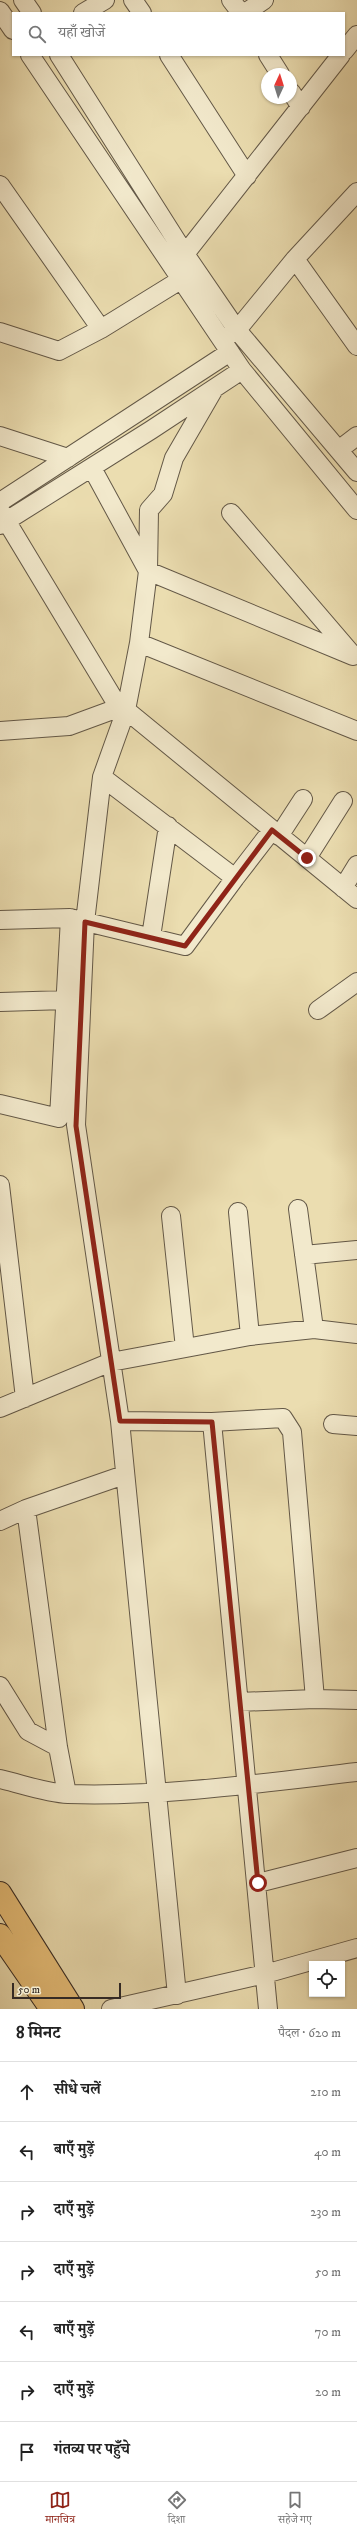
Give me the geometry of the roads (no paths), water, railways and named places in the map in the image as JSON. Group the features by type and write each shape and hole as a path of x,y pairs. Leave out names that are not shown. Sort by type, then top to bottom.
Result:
{"main road":[{"path":"0,1892 73,2009"},
{"path":"0,1935 51,2009"}],"street":[{"path":"23,0 31,12"},
{"path":"85,12 105,0"},
{"path":"133,0 141,12"},
{"path":"231,0 239,12"},
{"path":"246,12 264,0"},
{"path":"0,11 12,29"},
{"path":"31,56 242,370 357,510"},
{"path":"60,56 185,254 238,330 340,449 357,472"},
{"path":"170,56 247,176"},
{"path":"269,56 276,68"},
{"path":"185,254 340,56"},
{"path":"297,101 301,107"},
{"path":"0,185 101,329"},
{"path":"0,502 68,458 226,346 295,259 357,192"},
{"path":"295,259 357,346"},
{"path":"0,332 59,351 101,329 182,279"},
{"path":"242,370 92,468 2,519 123,711 357,899"},
{"path":"0,1104 59,1118 66,1000 102,778 123,711 139,643 148,572 149,510 163,494 174,458 214,389"},
{"path":"0,436 68,458"},
{"path":"340,449 357,436"},
{"path":"92,468 148,572 355,655"},
{"path":"231,513 355,655"},
{"path":"139,643 357,731"},
{"path":"0,731 69,726 123,711"},
{"path":"102,778 168,826 235,878"},
{"path":"0,920 78,920 185,946 235,878 276,833 303,800"},
{"path":"307,858 343,801"},
{"path":"151,938 168,826"},
{"path":"343,888 357,865"},
{"path":"78,920 76,1126 120,1421 124,1475 177,1995"},
{"path":"318,1010 357,982"},
{"path":"0,1002 66,1000"},
{"path":"0,1191 25,1398"},
{"path":"298,1209 314,1329"},
{"path":"238,1212 250,1336"},
{"path":"171,1216 185,1348"},
{"path":"304,1254 357,1250"},
{"path":"0,1408 112,1362 250,1336 314,1329 357,1334"},
{"path":"120,1421 212,1422 284,1418 292,1432 314,1699"},
{"path":"212,1422 258,1883 268,2009"},
{"path":"333,1424 357,1426"},
{"path":"0,1521 26,1509 124,1475"},
{"path":"26,1509 58,1747 67,1794"},
{"path":"0,1686 28,1731 58,1747"},
{"path":"239,1702 314,1699 357,1700"},
{"path":"0,1778 67,1794 157,1792 357,1772"},
{"path":"258,1883 357,1858"},
{"path":"111,2009 265,1974 357,1948"}]}
